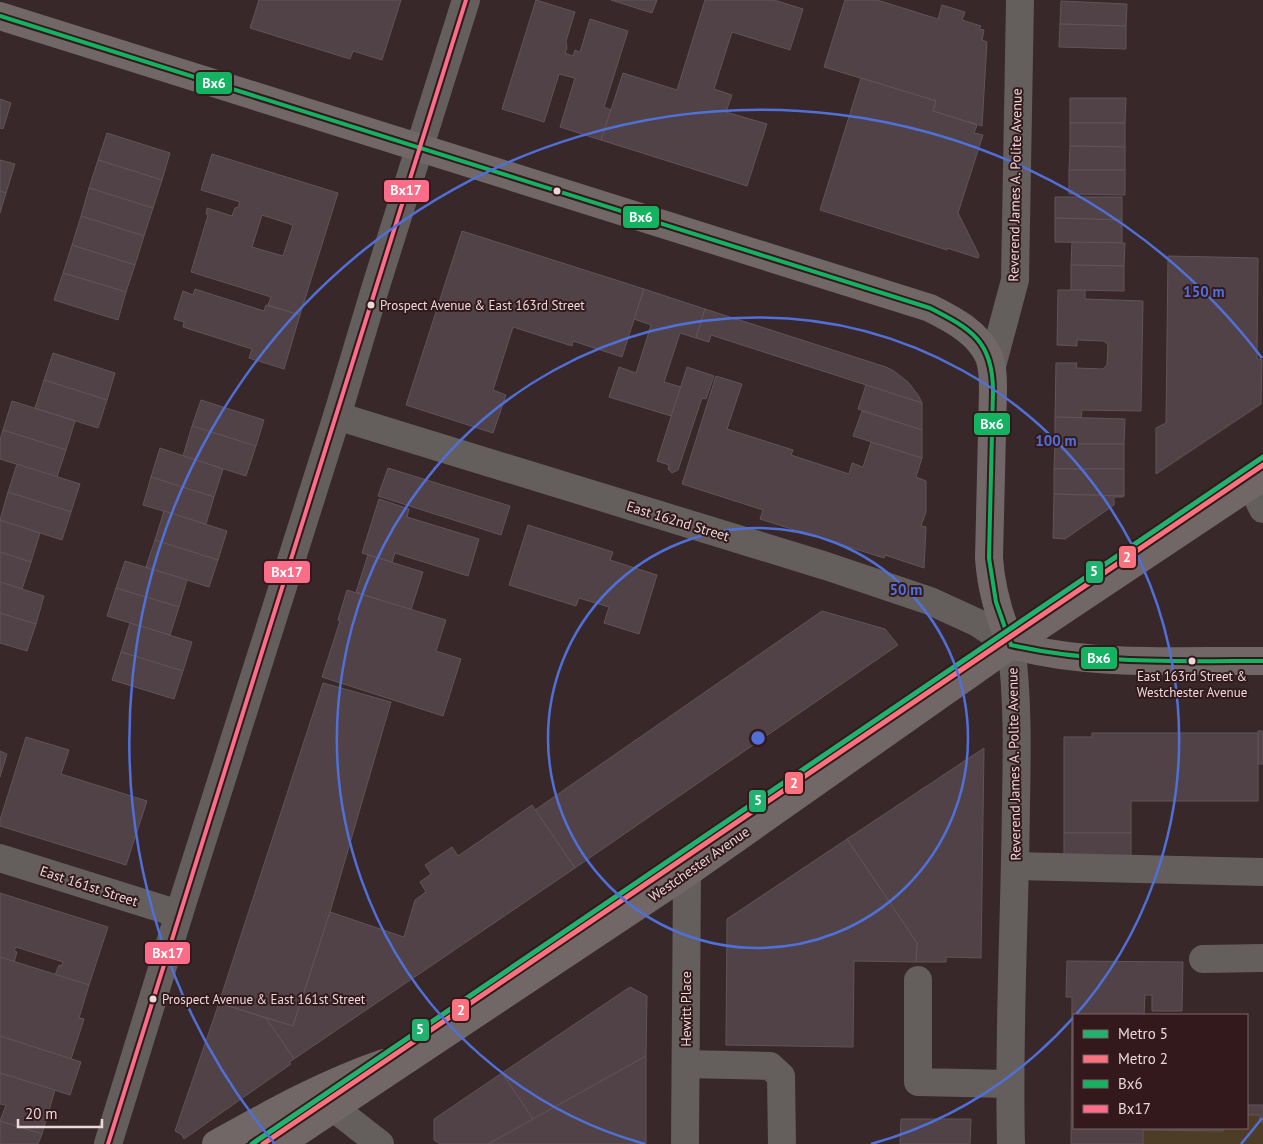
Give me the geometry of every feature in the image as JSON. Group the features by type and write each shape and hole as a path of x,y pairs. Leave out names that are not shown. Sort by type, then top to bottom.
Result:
{"main road":[{"path":"0,16 930,308 972,334 989,356 992,366"},
{"name":"Reverend James A. Polite Avenue","path":"992,366 989,558 991,579 1001,620 1011,645"},
{"name":"Westchester Avenue","path":"280,1144 687,873 1011,645 1257,481"},
{"path":"1011,645 1034,651 1112,660 1263,661"},
{"path":"216,1144 286,1106 362,1070 423,1049"}],"street":[{"path":"108,1144 466,0"},
{"name":"Reverend James A. Polite Avenue","path":"992,366 1015,280 1020,0"},
{"name":"East 162nd Street","path":"337,416 817,563 953,610 978,623 1011,645"},
{"path":"1257,481 1263,509"},
{"name":"Reverend James A. Polite Avenue","path":"1011,645 1015,676 1017,723 1016,866 1009,1084 1011,1144"},
{"name":"East 161st Street","path":"0,858 179,914"},
{"path":"1016,866 1263,872"},
{"name":"Hewitt Place","path":"685,1144 687,873"},
{"path":"1203,959 1263,958"},
{"path":"918,980 918,1082 1009,1084"},
{"path":"686,1064 770,1066 781,1076 782,1144"},
{"path":"335,1109 380,1144"}],"shaded area":[{"path":"1248,1115 1260,1115 1260,1122 1263,1122 1263,1144 1143,1144 1143,1130 1222,1131 1223,1129 1248,1129"}],"building":[{"path":"259,0 401,0 382,60 353,51 350,59 250,28"},
{"path":"536,0 575,12 566,41 567,48 565,53 573,56 575,50 580,52 590,19 628,31 604,107 611,110 601,140 560,127 575,78 559,74 544,122 502,109"},
{"path":"611,0 657,0 652,13"},
{"path":"705,0 774,0 803,9 790,50 732,32 714,89 732,95 726,112 767,124 747,186 601,140 623,73 677,90"},
{"path":"845,0 877,0 938,19 942,5 965,12 962,20 981,26 979,29 984,30 982,40 987,42 982,126 933,111 936,101 824,67"},
{"path":"1061,1 1127,4 1126,26 1060,24"},
{"path":"1060,24 1126,26 1126,49 1059,47"},
{"path":"861,78 936,101 933,111 977,125 974,133 983,135 958,213 979,255 978,258 820,210"},
{"path":"1070,98 1126,98 1125,123 1070,123"},
{"path":"0,99 11,103 3,129 0,128"},
{"path":"1070,123 1125,123 1125,147 1070,146"},
{"path":"107,133 170,153 162,180 98,160"},
{"path":"1070,146 1125,147 1125,170 1069,170"},
{"path":"212,154 338,193 300,315 268,305 271,297 191,272 208,215 206,214 207,208 232,216 240,202 201,190","holes":["262,215 293,225 283,256 252,247"]},
{"path":"0,160 15,164 6,193 0,191"},
{"path":"98,160 162,180 153,208 89,188"},
{"path":"1069,170 1125,170 1125,195 1069,194"},
{"path":"89,188 153,208 144,236 81,216"},
{"path":"0,191 6,193 0,213"},
{"path":"1055,197 1122,197 1122,220 1055,218"},
{"path":"81,216 144,236 135,265 72,245"},
{"path":"1055,218 1122,220 1122,243 1055,242"},
{"path":"462,231 644,289 622,357 573,341 572,346 513,327 493,390 506,395 493,433 406,405"},
{"path":"1072,242 1125,243 1124,266 1071,265"},
{"path":"72,245 135,265 126,292 63,273"},
{"path":"1168,256 1258,258 1257,359 1262,359 1261,404 1156,474 1156,428 1166,423"},
{"path":"1071,265 1124,266 1124,291 1071,290"},
{"path":"63,273 126,292 118,320 54,300"},
{"path":"195,289 264,311 266,305 300,315 284,369 249,358 252,349 183,327 184,322 174,319 183,291 193,295"},
{"path":"644,289 705,309 696,338 680,333 664,382 681,387 671,416 609,397 619,367 636,373 651,325 634,319"},
{"path":"1058,290 1085,290 1085,299 1143,301 1141,411 1082,410 1081,418 1055,417 1056,363 1077,363 1076,368 1103,369 1107,365 1108,345 1104,341 1077,340 1077,346 1057,345"},
{"path":"705,309 886,367 908,382 922,403 711,335 709,342 696,338"},
{"path":"53,353 115,373 107,400 44,380"},
{"path":"687,367 714,376 706,399 702,398 678,470 672,473 668,469 669,465 657,461"},
{"path":"716,376 742,384 727,429 793,450 791,455 849,474 852,463 863,467 871,442 922,458 916,477 926,481 926,512 921,526 926,527 924,568 885,555 884,558 760,519 763,510 682,484"},
{"path":"44,380 107,400 98,428 35,408"},
{"path":"866,385 922,403 922,430 858,409"},
{"path":"201,400 264,420 256,446 192,426"},
{"path":"12,401 75,421 66,450 3,430"},
{"path":"862,411 922,430 922,458 853,436"},
{"path":"1055,417 1125,419 1124,444 1055,444"},
{"path":"192,426 256,446 246,476 183,456"},
{"path":"3,430 66,450 57,477 0,459 0,440"},
{"path":"1055,444 1124,444 1124,469 1054,469"},
{"path":"160,448 223,469 214,497 151,477"},
{"path":"17,464 80,484 71,512 8,492"},
{"path":"388,468 510,506 501,535 378,496"},
{"path":"1054,469 1124,469 1124,496 1054,494"},
{"path":"151,477 214,497 206,524 143,505"},
{"path":"8,492 71,512 62,540 0,520"},
{"path":"1054,494 1124,496 1114,497 1114,505 1065,539 1053,538"},
{"path":"379,499 409,509 407,517 479,539 468,576 395,553 392,562 362,553"},
{"path":"164,511 227,531 218,560 155,540"},
{"path":"0,520 40,533 31,562 0,552"},
{"path":"528,525 613,552 610,560 657,575 639,634 604,623 609,607 579,598 576,606 509,585"},
{"path":"155,540 218,560 209,587 146,567"},
{"path":"0,552 31,562 22,589 0,582"},
{"path":"368,555 423,572 411,610 356,592"},
{"path":"125,561 187,580 179,607 116,588"},
{"path":"0,582 44,596 36,624 0,613"},
{"path":"116,588 179,607 170,635 107,616"},
{"path":"347,590 446,620 436,651 461,659 443,716 322,677 340,621 338,620"},
{"path":"822,611 885,629 898,645 575,868 535,810"},
{"path":"0,613 36,624 27,651 0,643"},
{"path":"130,623 192,642 183,671 121,652"},
{"path":"121,652 183,671 174,699 112,680"},
{"path":"323,683 391,702 330,912 293,1026 219,1003"},
{"path":"1258,731 1263,731 1263,764 1258,764"},
{"path":"1092,733 1258,733 1258,801 1131,801 1131,833 1064,833 1064,737 1092,737"},
{"path":"26,737 69,750 61,774 147,801 126,865 0,826 0,820"},
{"path":"984,748 981,958 946,957 946,962 916,962 917,943 847,839"},
{"path":"0,751 7,754 0,777"},
{"path":"532,805 575,868 294,1059 266,1018 293,1026 330,912 404,937 415,900 426,892 420,882 431,874 425,865 452,847 458,856"},
{"path":"1064,833 1131,833 1131,857 1064,857"},
{"path":"847,839 917,943 916,962 854,961 853,1047 726,1045 727,919"},
{"path":"0,893 108,927 89,985 55,975 59,965 61,966 63,962 16,947 14,951 17,952 14,962 0,957"},
{"path":"0,957 89,985 79,1018 84,1019 71,1059 0,1036"},
{"path":"1067,961 1183,962 1182,1011 1152,1011 1152,995 1145,995 1144,1014 1073,1014 1073,1129 1223,1129 1223,1131 1143,1130 1143,1144 1071,1144 1072,997 1066,997"},
{"path":"630,987 647,996 646,1056 533,1119 502,1073"},
{"path":"219,1003 266,1018 294,1059 289,1062 291,1064 184,1139 181,1134 175,1131"},
{"path":"0,1036 81,1062 70,1095 0,1073"},
{"path":"646,1056 646,1144 488,1144 533,1119"},
{"path":"0,1073 55,1090 42,1134 0,1121 6,1105 0,1104"},
{"path":"502,1073 533,1119 488,1144 440,1144 434,1140 434,1119"},
{"path":"1248,1105 1263,1105 1263,1122 1260,1122 1260,1115 1248,1115"},
{"path":"901,1119 971,1119 970,1144 900,1144"},
{"path":"0,1121 42,1134 38,1144 0,1144"}],"metro line":[{"name":"5","path":"252,1144 1263,457"},
{"name":"2","path":"263,1144 1263,465"}],"transit line":[{"name":"Bx17","path":"108,1144 466,0"},
{"name":"Bx6","path":"0,16 930,308 957,323 968,330 984,348 992,374 989,558 996,602 1011,645"},
{"name":"Bx6","path":"1011,645 1073,656 1168,661 1263,661"}],"place":[{"name":"Prospect Avenue & East 163rd Street","path":"371,305"},
{"name":"East 163rd Street & Westchester Avenue","path":"1192,661"},
{"name":"Prospect Avenue & East 161st Street","path":"153,999"}]}
